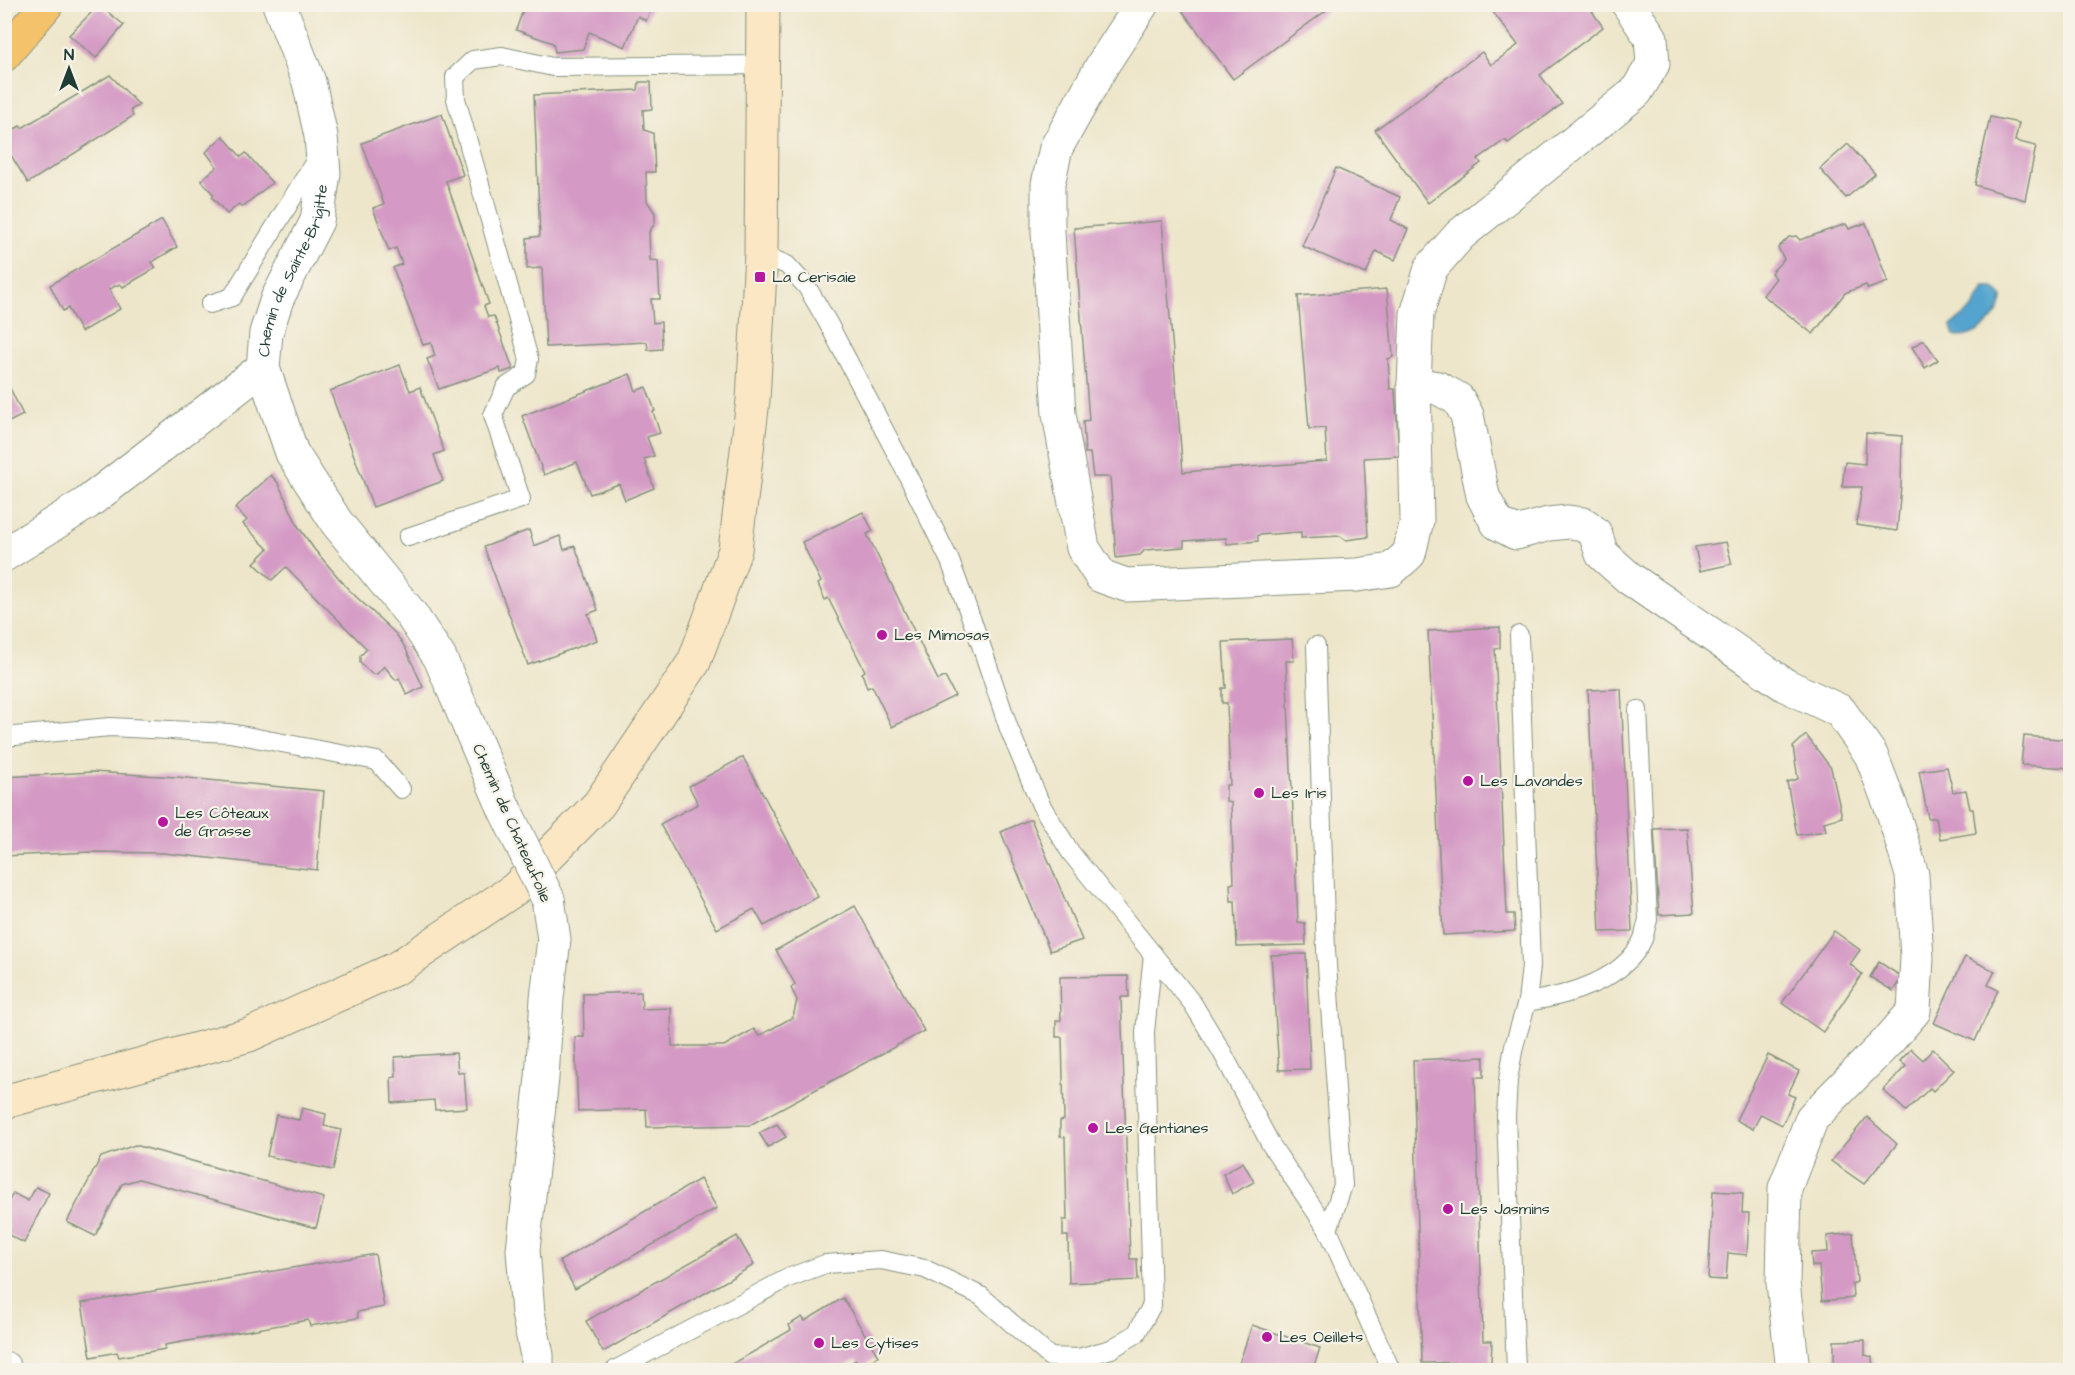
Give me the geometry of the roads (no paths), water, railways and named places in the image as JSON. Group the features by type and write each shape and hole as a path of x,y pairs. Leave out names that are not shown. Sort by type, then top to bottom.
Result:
{"main road":[{"path":"4,55 47,4"}],"street":[{"name":"Chemin de Sainte-Brigitte","path":"4,555 87,503 263,368 266,333 278,299 317,221 324,173 321,136 309,82 279,4"},
{"path":"4,1102 249,1035 397,968 515,889 599,804 694,662 735,550 753,400 761,254 763,4"},
{"path":"1142,4 1103,64 1056,148 1048,184 1048,232 1059,414 1083,548 1101,576 1126,585 1358,575 1391,570 1409,554 1417,520 1414,384 1417,314 1431,268 1460,236 1636,92 1653,64 1651,38 1628,4"},
{"name":"Chemin de Chateaufolie","path":"263,368 292,453 337,523 410,613 440,658 504,808 548,899 554,939 547,999 542,1078 523,1250 528,1313 537,1355 537,1371"},
{"path":"1414,384 1438,388 1458,399 1467,414 1483,496 1497,523 1516,534 1549,524 1568,522 1584,524 1595,534 1602,554 1629,578 1785,685 1840,711 1870,755 1889,802 1912,875 1917,958 1914,1011 1889,1040 1812,1118 1785,1188 1783,1283 1794,1371"}],"lane":[{"path":"408,537 521,499 493,415 506,387 526,374 529,359 456,99 455,77 473,60 502,56 553,67 762,65"},
{"path":"210,304 232,297 322,149"},
{"path":"761,254 787,265 807,287 828,323 950,561 1009,729 1041,805 1071,853 1193,1004 1222,1052 1271,1145 1328,1230 1391,1371"},
{"path":"1516,1371 1506,1116 1510,1069 1527,1002 1531,966 1519,635"},
{"path":"1316,646 1326,951 1343,1185 1328,1230"},
{"path":"1527,1002 1553,998 1585,988 1614,972 1633,954 1643,938 1648,920 1638,710"},
{"path":"4,737 110,727 230,733 377,760 401,789"},
{"path":"615,1371 788,1278 825,1264 881,1260 926,1269 981,1296 1050,1357 1079,1358 1111,1349 1136,1334 1152,1305 1145,1032 1153,954"}],"water":[{"path":"1984,288 1994,288 2002,296 1993,319 1970,335 1954,336 1951,326 1973,308"}],"place":[{"name":"La Cerisaie","path":"760,277"},
{"name":"Les Mimosas","path":"882,635"},
{"name":"Les Lavandes","path":"1468,781"},
{"name":"Les Iris","path":"1259,793"},
{"name":"Les Côteaux de Grasse","path":"163,822"},
{"name":"Les Gentianes","path":"1093,1128"},
{"name":"Les Jasmins","path":"1448,1209"},
{"name":"Les Oeillets","path":"1267,1337"},
{"name":"Les Cytises","path":"819,1343"}]}
